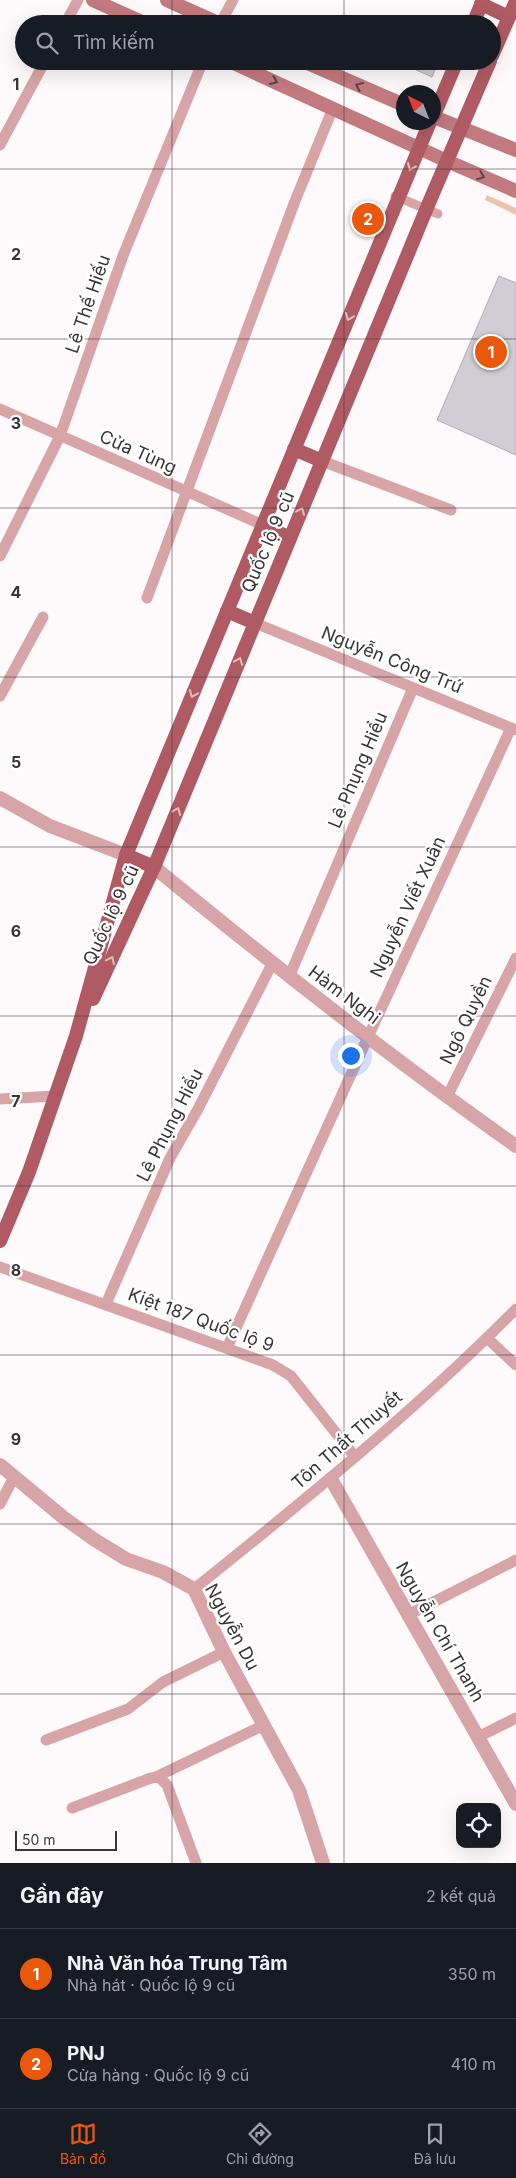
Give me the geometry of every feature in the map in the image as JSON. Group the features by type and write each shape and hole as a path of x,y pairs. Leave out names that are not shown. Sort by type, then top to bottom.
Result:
{"main road":[{"path":"93,0 126,15"},
{"path":"167,0 200,15"},
{"path":"501,39 512,19 516,1"},
{"path":"477,15 482,2 512,19"},
{"path":"249,70 446,161 516,191"},
{"path":"324,70 396,102"},
{"path":"441,99 453,70"},
{"name":"Quốc lộ 9 cũ","path":"76,1036 154,867 322,461 432,212 446,161 486,70"},
{"path":"441,119 516,150"},
{"name":"Quốc lộ 9 cũ","path":"0,1241 29,1172 76,1036 126,855 294,449 395,196 427,130"},
{"path":"294,449 322,461"},
{"path":"262,525 290,538"},
{"path":"227,611 255,623"},
{"path":"126,855 154,867"}],"street":[{"path":"70,15 78,0"},
{"path":"225,15 233,0"},
{"path":"0,145 40,70"},
{"name":"Lê Thế Hiếu","path":"0,556 60,436 124,253 199,70"},
{"path":"147,598 295,201 333,108"},
{"path":"395,196 432,212"},
{"name":"Cửa Tùng","path":"0,409 186,493 262,525"},
{"path":"322,461 451,510"},
{"path":"0,696 43,617"},
{"name":"Nguyễn Công Trứ","path":"255,623 513,729"},
{"name":"Lê Phụng Hiểu","path":"288,977 413,688"},
{"name":"Nguyễn Viết Xuân","path":"227,1348 368,1037 513,729"},
{"path":"0,798 50,826 126,855"},
{"name":"Hàm Nghi","path":"154,867 288,977 447,1097 516,1146"},
{"name":"Ngô Quyền","path":"447,1097 516,958"},
{"name":"Lê Phụng Hiểu","path":"106,1304 170,1158 198,1109 272,964"},
{"path":"0,1099 55,1096"},
{"name":"Kiệt 187 Quốc lộ 9","path":"0,1267 273,1364 291,1376 355,1457"},
{"name":"Tôn Thất Thuyết","path":"194,1589 331,1479 487,1338 516,1309"},
{"path":"487,1338 516,1365"},
{"name":"Nguyễn Du","path":"0,1465 64,1518 103,1545 126,1559 163,1572 194,1589 224,1652 299,1790 323,1863"},
{"path":"0,1504 14,1477"},
{"name":"Nguyễn Chí Thanh","path":"331,1479 516,1804"},
{"path":"408,1615 516,1560"},
{"path":"46,1740 128,1709 163,1682 224,1652"},
{"path":"478,1737 516,1718"},
{"path":"72,1808 156,1777 264,1725"},
{"path":"156,1777 164,1780 166,1784 196,1863"}],"shaded area":[{"path":"487,195 516,208 516,215 485,200"}],"building":[{"path":"416,70 435,70 432,77"},
{"path":"499,276 516,283 516,455 437,420"}],"place":[{"name":"PNJ","path":"368,219"},
{"name":"Nhà Văn hóa Trung Tâm","path":"491,352"}]}
